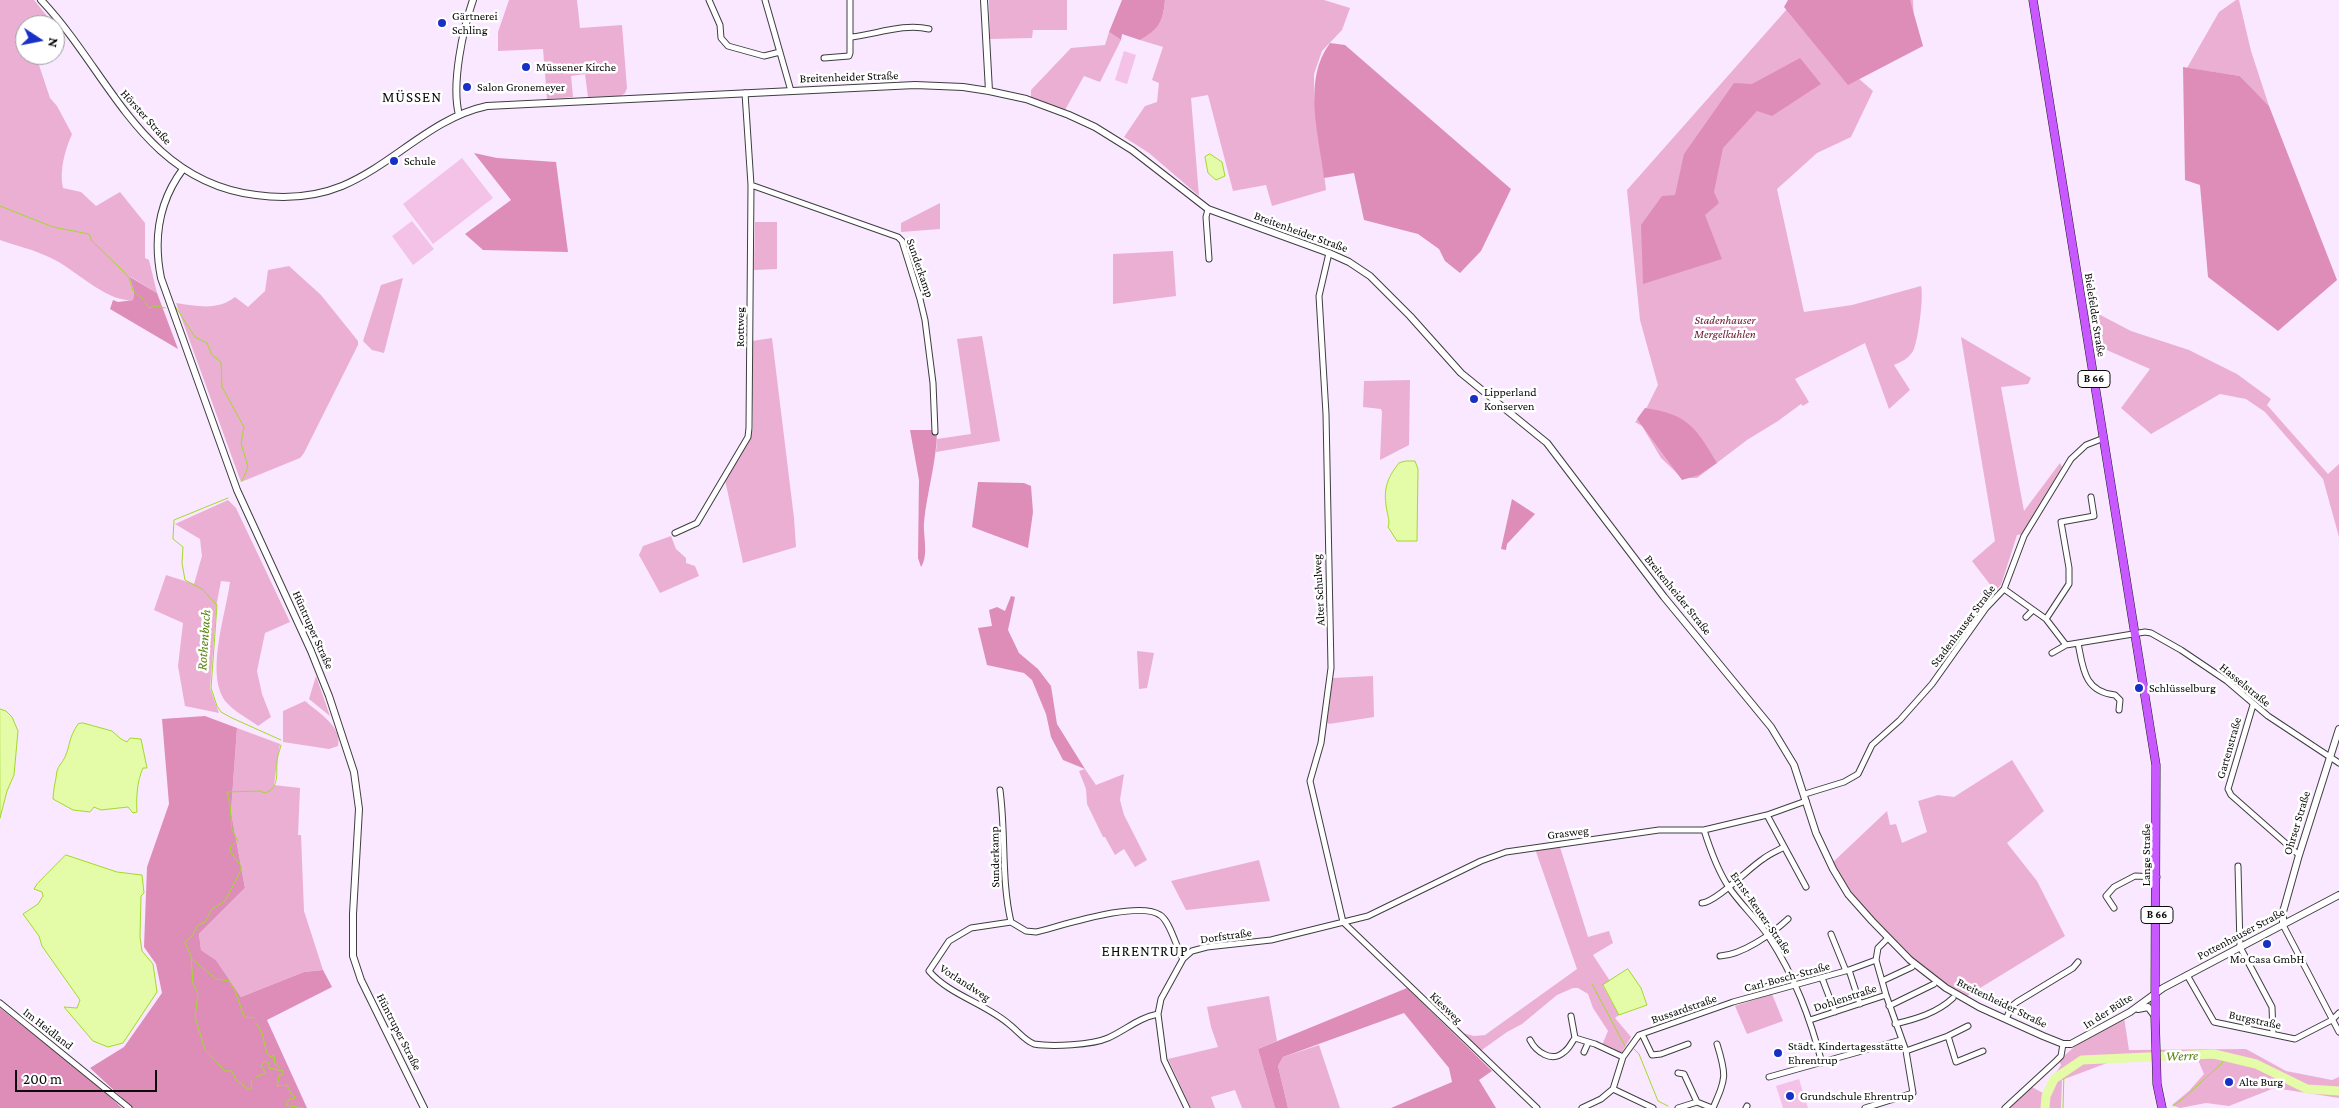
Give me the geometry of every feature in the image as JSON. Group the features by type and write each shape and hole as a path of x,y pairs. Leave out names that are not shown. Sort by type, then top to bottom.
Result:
{"main road":[{"name":"Bielefelder Straße","path":"2033,0 2135,633"},
{"name":"Lange Straße","path":"2135,633 2156,765 2155,1016 2157,1084 2162,1108"}],"street":[{"name":"Hörster Straße","path":"41,0 67,32 125,114 149,141 183,169 209,183 238,193 280,198 310,195 341,186 371,172 430,130 459,114"},
{"path":"459,114 458,92 461,40 472,0"},
{"path":"709,0 720,25 721,38 728,46 764,56 780,52"},
{"path":"765,0 791,90"},
{"path":"824,58 849,56 852,37 850,0"},
{"path":"984,0 989,91"},
{"path":"852,37 901,28 922,27 930,29"},
{"name":"Breitenheider Straße","path":"459,114 474,109 500,105 791,90 915,85 963,87 989,91 1047,106 1095,127 1132,150 1208,209 1349,262 1370,276 1410,316 1461,373 1547,443 1649,578 1771,727 1794,765 1822,846 1841,883 1858,906 1910,960 1946,988 2006,1020 2063,1044 2071,1044"},
{"name":"Rottweg","path":"675,533 698,523 748,437 751,185 745,93"},
{"name":"Hüntruper Straße","path":"183,169 170,190 160,220 157,243 161,278 236,490 311,651 329,696 354,772 359,808 353,914 353,956 361,980 424,1108"},
{"name":"Sunderkamp","path":"751,185 898,237 902,241 925,320 933,383 935,432"},
{"path":"1208,209 1209,259"},
{"name":"Alter Schulweg","path":"1329,253 1319,296 1326,405 1331,668 1321,743 1310,781 1343,922"},
{"name":"Stadenhauser Straße","path":"1805,798 1844,782 1858,774 1872,746 1900,720 1932,684 1986,608 2004,588 2024,536 2071,459 2086,444 2104,438"},
{"path":"2046,618 2069,584 2069,568 2061,522 2094,516 2091,497"},
{"path":"2004,588 2032,610 2046,618 2066,645"},
{"path":"2026,617 2032,610"},
{"path":"2052,653 2066,645 2135,633"},
{"name":"Hasselstraße","path":"2135,633 2151,633 2181,650 2228,680 2253,705 2339,763"},
{"path":"2078,643 2083,673 2087,680 2103,694 2116,695 2120,700 2118,710"},
{"name":"Gartenstraße","path":"2253,705 2228,789 2232,795 2299,855"},
{"name":"Ohrser Straße","path":"2283,925 2283,912 2299,855 2339,729"},
{"name":"Sunderkamp","path":"1000,790 1004,821 1004,877 1011,922"},
{"name":"Grasweg","path":"1343,922 1368,916 1481,861 1506,852 1659,830 1704,830 1768,815 1805,798"},
{"path":"1768,815 1806,887"},
{"name":"Ernst-Reuter-Straße","path":"1704,830 1714,859 1728,886 1768,936 1796,984 1810,1020 1822,1063"},
{"path":"1702,903 1706,903 1723,892 1763,858 1784,847"},
{"path":"2238,866 2240,947 2272,1007 2273,1033"},
{"path":"2114,908 2106,896 2114,887 2135,876 2157,877"},
{"name":"Pottenhauser Straße","path":"2155,993 2339,895"},
{"path":"1011,922 1026,931 1036,932 1120,911 1148,910 1160,915 1167,923 1183,958 1161,999 1158,1014 1164,1060 1187,1108"},
{"path":"1720,956 1728,956 1768,936 1788,919"},
{"name":"Vorlandweg","path":"1011,922 971,928 949,941 929,970 936,978 1003,1019 1028,1042 1034,1044 1090,1042 1107,1039 1144,1017 1158,1014"},
{"name":"Dorfstraße","path":"1183,958 1192,951 1207,947 1271,940 1343,922"},
{"name":"Kiesweg","path":"1343,922 1536,1108"},
{"path":"2283,925 2339,1032"},
{"name":"Carl-Bosch-Straße","path":"1831,934 1847,971"},
{"path":"1865,1108 1914,1093 1906,1051 1889,1006 1876,960 1878,948 1888,938"},
{"name":"Carl-Bosch-Straße","path":"1733,1002 1847,971 1876,960"},
{"path":"2006,1020 2012,1006 2073,968 2078,962"},
{"path":"1882,981 1912,967"},
{"path":"1847,971 1860,1004"},
{"name":"Burgstraße","path":"2187,975 2214,1022 2295,1039 2332,1020 2339,1013"},
{"path":"1822,978 1835,1012"},
{"path":"1889,1006 1934,984"},
{"name":"In der Bülte","path":"2071,1044 2130,1012 2155,993"},
{"name":"Dohlenstraße","path":"1810,1020 1886,995"},
{"path":"1895,1024 1917,1019 1944,1007 1953,998"},
{"name":"Bussardstraße","path":"1613,1089 1623,1057 1633,1041 1642,1034 1733,1002"},
{"name":"Im Heidland","path":"0,1003 129,1108"},
{"path":"2130,1012 2146,1006 2155,1016"},
{"path":"1530,1040 1538,1051 1547,1056 1564,1053 1574,1038 1571,1016"},
{"path":"1906,1051 1948,1036 1968,1026"},
{"name":"Bussardstraße","path":"1642,1034 1652,1055 1661,1054 1688,1044"},
{"path":"1948,1036 1956,1062 1983,1051"},
{"path":"1574,1038 1623,1057"},
{"path":"1769,1077 1901,1040"},
{"path":"1584,1052 1588,1043"},
{"path":"1678,1108 1697,1102 1713,1108 1724,1081 1725,1070 1716,1044"},
{"path":"2005,1108 2026,1086 2061,1056 2063,1044"},
{"path":"1678,1073 1684,1074 1697,1102"},
{"path":"1582,1108 1601,1099 1613,1089 1653,1108"}],"green space":[{"path":"0,0 34,0 46,15 15,15 15,65 39,65 50,98 57,106 72,134 63,161 63,188 81,192 96,206 120,192 145,223 145,258 149,260 157,293 131,277 134,292 133,300 123,300 102,291 51,258 0,240"},
{"path":"509,0 577,0 580,28 622,25 627,88 625,93 621,96 588,97 585,74 571,76 573,97 547,99 543,49 498,51 498,32"},
{"path":"989,0 1067,0 1067,30 1033,30 1032,38 990,39"},
{"path":"1165,0 1324,0 1350,8 1342,30 1322,51 1314,74 1314,94 1326,190 1272,206 1266,185 1233,191 1208,95 1191,98 1199,196 1149,153 1124,137 1145,106 1157,102 1159,83 1152,80 1163,47 1140,40 1152,32 1159,24"},
{"name":"Stadenhauser Mergelkuhlen","path":"1795,0 1913,0 1915,47 1858,78 1873,91 1851,137 1817,153 1777,189 1804,312 1852,305 1921,286 1919,329 1915,346 1909,356 1894,365 1910,390 1889,409 1865,343 1795,379 1809,402 1803,406 1801,404 1747,440 1697,478 1682,478 1661,458 1642,426 1635,422 1644,413 1658,385 1640,320 1627,190"},
{"path":"2236,0 2239,0 2251,51 2269,106 2240,76 2187,68 2219,12"},
{"path":"1109,32 1121,40 1100,82 1084,76 1065,110 1031,97 1031,90 1071,48 1105,45"},
{"path":"940,203 940,229 901,232 901,223"},
{"path":"755,222 777,222 777,269 754,270"},
{"path":"1173,251 1176,296 1113,304 1113,254"},
{"path":"289,266 321,295 358,341 358,345 300,458 241,482 176,303 214,306 235,297 248,307 265,291 268,270"},
{"path":"403,278 384,353 372,350 363,341 381,285"},
{"path":"2087,308 2131,331 2189,350 2237,374 2271,399 2267,405 2328,474 2339,464 2339,537 2323,479 2265,412 2246,399 2220,394 2151,434 2121,408 2150,369 2093,344"},
{"path":"982,336 1000,441 936,452 937,439 971,434 957,339"},
{"path":"1961,337 2031,378 2028,384 2001,387 2024,511 2060,463 2062,467 2023,534 2017,535 2001,585 1995,591 1972,561 1995,541"},
{"path":"772,338 796,547 743,563 725,480 753,429 752,341"},
{"path":"1410,380 1409,445 1380,460 1382,412 1381,409 1363,407 1364,381"},
{"path":"228,500 236,508 290,622 265,633 257,671 262,694 271,717 258,726 227,703 220,692 217,678 218,645 230,582 221,581 217,602 210,688 219,713 185,706 178,666 183,623 154,610 166,575 194,584 202,556 200,539 175,524"},
{"path":"671,536 676,549 686,558 686,563 695,566 699,576 660,593 639,555 643,546"},
{"path":"1137,651 1154,653 1147,688 1139,689"},
{"path":"316,676 330,716 309,699"},
{"path":"1373,676 1374,717 1329,724 1327,722 1333,678"},
{"path":"305,701 333,726 339,739 338,746 329,749 283,742 283,711"},
{"path":"237,728 280,744 274,785 300,788 298,835 301,835 304,911 323,970 304,972 241,997 216,960 201,950 199,934 245,888 231,812"},
{"path":"2012,760 2044,811 2007,843 2037,881 2065,936 1967,996 1947,985 1928,971 1891,939 1859,902 1832,863 1887,811 1890,825 1896,824 1902,843 1927,832 1918,801 1938,795 1954,797"},
{"path":"1085,769 1096,785 1124,774 1120,800 1124,815 1147,860 1135,867 1124,849 1115,855 1105,837 1103,837 1087,804 1086,789 1079,771"},
{"path":"1560,847 1588,937 1609,931 1613,943 1593,955 1610,981 1603,986 1619,1015 1615,1018 1631,1037 1622,1052 1617,1052 1602,1045 1608,1031 1593,1008 1588,994 1578,988 1573,988 1557,995 1522,1024 1479,1052 1459,1032 1474,1036 1485,1035 1577,969 1535,849"},
{"path":"1259,860 1270,901 1186,910 1171,881"},
{"path":"1772,994 1783,1021 1747,1034 1735,1006"},
{"path":"1269,996 1277,1041 1258,1049 1275,1108 1242,1108 1235,1090 1211,1097 1215,1108 1191,1108 1168,1059 1218,1047 1207,1007"},
{"path":"2124,1017 2129,1050 2246,1049 2286,1071 2332,1080 2339,1077 2339,1098 2272,1089 2229,1106 2206,1103 2180,1108 2172,1105 2189,1091 2204,1074 2198,1060 2115,1060 2062,1080 2061,1108 2007,1108 2032,1087 2043,1093 2061,1065 2059,1060 2079,1043"},
{"path":"1319,1045 1340,1108 1288,1108 1278,1066 1283,1057"}],"shaded area":[{"path":"1122,0 1165,0 1159,24 1152,32 1140,40 1122,34 1121,40 1109,32"},
{"path":"1788,0 1910,0 1923,46 1848,85 1784,7"},
{"path":"1330,43 1345,45 1511,189 1481,251 1460,273 1445,261 1439,249 1418,234 1364,220 1354,173 1324,178 1316,126 1314,91 1321,58"},
{"path":"1124,51 1136,55 1127,84 1115,80"},
{"path":"1800,58 1821,84 1772,116 1757,111 1723,148 1714,192 1719,203 1705,215 1722,259 1643,284 1641,225 1662,196 1675,195 1684,154 1734,83 1752,84"},
{"path":"2183,67 2240,76 2269,106 2337,280 2278,331 2208,277 2200,185 2185,180"},
{"path":"474,153 497,158 556,162 568,252 483,250 465,234 511,200"},
{"path":"1210,154 1222,162 1225,176 1216,180 1208,173 1205,157"},
{"path":"462,158 493,198 433,244 403,204"},
{"path":"412,221 434,249 413,265 392,236"},
{"path":"130,277 157,293 178,349 110,309 113,300 118,302 133,300 134,292"},
{"path":"1645,408 1671,414 1689,425 1703,440 1717,463 1699,475 1682,480 1637,419"},
{"path":"910,430 937,430 924,522 925,557 921,567 918,558 919,480"},
{"path":"1415,461 1418,469 1417,541 1397,541 1388,527 1389,521 1385,497 1388,480 1399,463"},
{"path":"978,482 1024,483 1031,486 1033,512 1028,548 972,527"},
{"path":"1512,499 1535,514 1507,544 1506,550 1501,549"},
{"path":"1011,596 1015,597 1008,630 1019,653 1038,669 1051,686 1057,724 1085,769 1063,760 1051,737 1046,714 1032,680 1024,673 987,665 978,628 992,626 989,610 997,607 1005,611"},
{"path":"0,709 6,711 12,717 18,731 14,775 7,791 0,818"},
{"path":"205,716 237,728 231,812 245,888 199,934 201,950 216,960 241,997 304,972 323,970 332,987 267,1020 307,1108 133,1108 90,1068 124,1047 162,993 156,964 144,947 147,867 169,804 162,719"},
{"path":"83,723 112,731 127,742 130,738 141,739 147,768 143,768 139,779 137,812 133,813 128,807 101,810 94,807 90,812 73,810 53,799 58,769 65,757 75,729 78,724"},
{"path":"66,855 117,872 142,875 144,893 141,896 140,937 142,951 153,964 157,992 123,1043 108,1047 93,1041 64,1007 77,1008 80,1000 42,946 39,936 23,914 38,904 43,896 42,892 34,889 37,884"},
{"path":"1628,969 1641,988 1647,1005 1619,1015 1603,985"},
{"path":"1407,988 1492,1071 1479,1080 1496,1108 1391,1108 1452,1082 1449,1068 1404,1013 1283,1057 1278,1066 1288,1108 1275,1108 1258,1049"},
{"path":"0,1008 95,1083 122,1108 0,1108"},
{"path":"1799,1079 1808,1108 1783,1108 1776,1086"}],"waterway":[{"name":"Rothenbach","path":"0,206 53,227 89,234 92,241 129,278 133,291 143,299"},
{"name":"Rothenbach","path":"145,303 149,308 157,306 165,308"},
{"name":"Rothenbach","path":"175,306 195,337 207,343 212,355 221,362 222,387 244,427 241,443 248,467 242,481"},
{"name":"Rothenbach","path":"228,498 174,520 173,539 183,547 182,563 185,580 202,589 217,605 211,688 217,706 221,712 232,718 281,740"},
{"name":"Rothenbach","path":"252,1080 251,1089 248,1089 236,1080 232,1071 225,1071 205,1050 195,1017 198,993 193,984 191,956 185,942 192,936 198,925 205,922 212,909 225,901 241,870 241,866 230,851 231,846 238,841 232,830 227,792 260,791 265,793 270,791 275,784 277,759 281,745"},
{"path":"192,959 216,979 229,981 235,990 244,1017 254,1018"},
{"path":"1592,984 1625,1046"},
{"path":"256,1023 262,1033 267,1054 271,1057 274,1055 275,1064 279,1067"},
{"path":"1634,1049 1639,1054 1658,1101 1668,1106"},
{"name":"Werre","path":"2045,1108 2046,1096 2054,1079 2082,1060 2214,1054 2256,1064 2307,1089 2339,1091"},
{"path":"2173,1106 2222,1063 2226,1056"},
{"name":"Rothenbach","path":"256,1077 266,1073 261,1066 265,1061 269,1063 269,1068 283,1071 283,1074 279,1076 277,1086 287,1085 291,1094 295,1097 294,1099 289,1099 286,1104 303,1108"},
{"path":"2063,1108 2064,1072"}],"place":[{"name":"Gärtnerei Schling","path":"442,23"},
{"name":"Müssener Kirche","path":"526,67"},
{"name":"Salon Gronemeyer","path":"467,87"},
{"name":"Schule","path":"394,161"},
{"name":"Lipperland Konserven","path":"1474,399"},
{"name":"Schlüsselburg","path":"2139,688"},
{"name":"Mo Casa GmbH","path":"2267,944"},
{"name":"Städt. Kindertagesstätte Ehrentrup","path":"1778,1053"},
{"name":"Alte Burg","path":"2229,1082"},
{"name":"Grundschule Ehrentrup","path":"1790,1096"}],"district":[{"name":"MÜSSEN","path":"412,97"},
{"name":"EHRENTRUP","path":"1145,951"}]}
